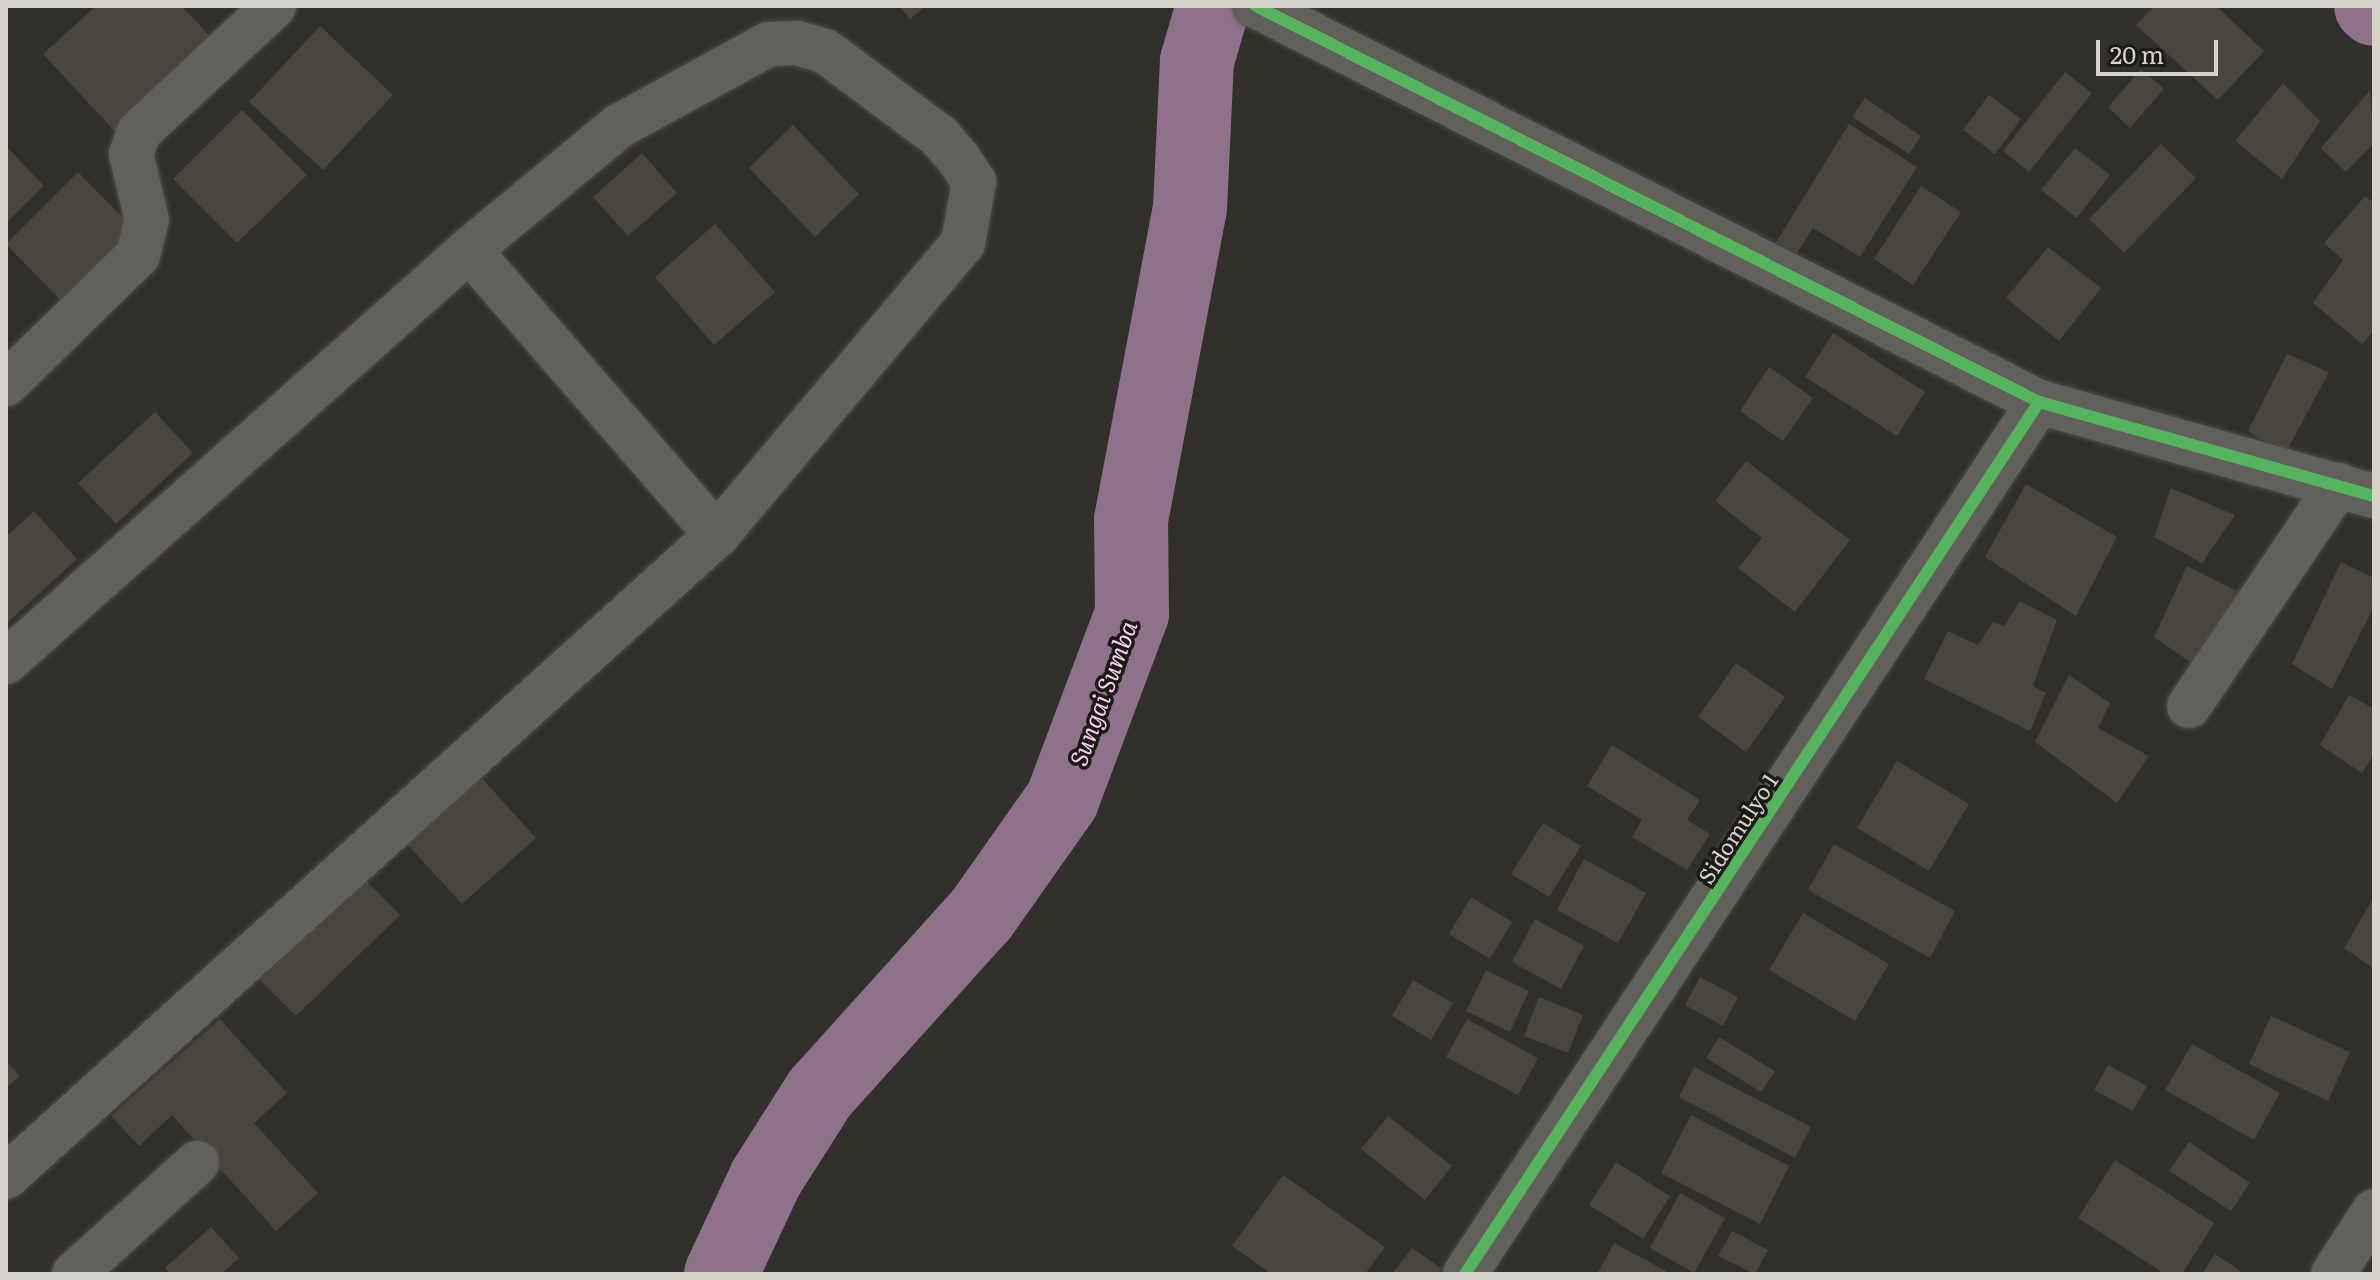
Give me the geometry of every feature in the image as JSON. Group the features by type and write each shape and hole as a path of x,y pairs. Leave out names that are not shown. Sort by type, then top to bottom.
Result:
{"street":[{"path":"6,384 138,255 147,220 131,154 139,132 274,6"},
{"path":"1256,6 2039,402 2356,491 2189,706"},
{"path":"6,662 469,250 619,126 769,44 797,43 825,51 939,136 974,182 963,243 717,535 6,1177"},
{"path":"469,250 717,535"},
{"name":"Sidomulyo 1","path":"1465,1274 2039,402"},
{"path":"74,1274 197,1163"},
{"path":"2333,1274 2374,1211"}],"building":[{"path":"96,6 182,6 217,44 119,136 43,54"},
{"path":"899,6 926,6 910,19"},
{"path":"2154,6 2216,6 2264,51 2218,100 2136,25"},
{"path":"320,26 393,95 323,170 249,102"},
{"path":"2141,69 2164,89 2130,128 2108,107"},
{"path":"2065,72 2092,93 2029,172 2003,151"},
{"path":"2283,83 2320,121 2282,179 2235,141"},
{"path":"2370,90 2374,143 2346,172 2321,148"},
{"path":"1989,95 2021,119 1995,154 1963,130"},
{"path":"1865,98 1921,136 1909,154 1852,117"},
{"path":"242,110 307,175 237,243 173,179"},
{"path":"1849,124 1917,167 1860,257 1813,228 1790,264 1770,252"},
{"path":"793,125 859,194 815,237 749,168"},
{"path":"2161,144 2196,178 2124,253 2089,219"},
{"path":"6,146 44,186 6,223"},
{"path":"2075,148 2110,175 2077,218 2041,190"},
{"path":"642,153 677,193 628,236 593,197"},
{"path":"78,172 136,231 64,304 6,244"},
{"path":"1921,186 1961,212 1913,285 1874,259"},
{"path":"2365,196 2374,203 2374,331 2362,344 2313,303 2343,260 2324,243"},
{"path":"715,224 775,292 714,345 655,277"},
{"path":"2048,247 2101,288 2059,341 2006,298"},
{"path":"1833,333 1925,392 1897,436 1805,377"},
{"path":"2287,354 2329,372 2285,454 2248,431"},
{"path":"1769,367 1813,398 1783,441 1740,411"},
{"path":"155,412 193,453 116,524 78,483"},
{"path":"1746,461 1850,540 1795,612 1738,568 1762,538 1715,501"},
{"path":"2026,484 2117,537 2076,616 1985,557"},
{"path":"2171,488 2235,515 2202,563 2154,537"},
{"path":"34,511 77,559 6,624 6,537"},
{"path":"2341,562 2374,578 2374,607 2332,689 2292,664"},
{"path":"2187,566 2243,594 2202,670 2154,637"},
{"path":"2020,601 2057,620 2033,686 2046,693 2030,731 1924,679 1948,631 1978,645 1993,622 2004,626"},
{"path":"1736,663 1785,697 1746,752 1698,717"},
{"path":"2069,675 2110,703 2098,728 2149,756 2117,803 2035,742"},
{"path":"2349,695 2374,709 2374,754 2362,773 2320,745"},
{"path":"1612,745 1700,800 1687,820 1710,834 1687,870 1632,837 1642,820 1587,786"},
{"path":"1897,761 1969,804 1929,871 1857,828"},
{"path":"480,776 536,838 462,904 406,843"},
{"path":"1543,823 1581,846 1549,897 1511,874"},
{"path":"1834,844 1955,911 1930,958 1808,890"},
{"path":"1584,859 1646,893 1618,943 1557,910"},
{"path":"363,877 400,915 296,1016 259,979"},
{"path":"1471,897 1512,922 1490,959 1449,934"},
{"path":"2374,897 2374,969 2344,948"},
{"path":"1803,913 1889,964 1855,1021 1769,970"},
{"path":"1535,919 1584,946 1561,989 1512,962"},
{"path":"1486,970 1529,991 1510,1032 1466,1011"},
{"path":"1700,977 1738,997 1723,1026 1685,1005"},
{"path":"1413,980 1453,1003 1431,1040 1392,1016"},
{"path":"1539,997 1583,1015 1568,1053 1524,1036"},
{"path":"2271,1016 2350,1052 2328,1101 2249,1064"},
{"path":"220,1019 287,1093 254,1123 318,1193 276,1231 172,1115 139,1146 111,1116"},
{"path":"1467,1019 1538,1058 1518,1095 1446,1057"},
{"path":"1719,1037 1775,1071 1761,1092 1706,1058"},
{"path":"2192,1044 2280,1093 2254,1140 2165,1090"},
{"path":"6,1061 20,1076 6,1088"},
{"path":"2108,1065 2147,1086 2133,1111 2094,1090"},
{"path":"1694,1067 1811,1127 1795,1158 1679,1097"},
{"path":"1691,1115 1789,1166 1760,1224 1661,1173"},
{"path":"1388,1116 1452,1166 1425,1200 1361,1149"},
{"path":"2189,1142 2250,1183 2231,1211 2169,1171"},
{"path":"2115,1160 2214,1223 2182,1274 2165,1274 2078,1218"},
{"path":"1616,1162 1670,1196 1643,1239 1589,1205"},
{"path":"1283,1175 1385,1247 1365,1274 1271,1274 1232,1246"},
{"path":"1680,1193 1725,1218 1694,1273 1650,1248"},
{"path":"211,1227 239,1258 221,1274 170,1274 165,1268"},
{"path":"1732,1231 1768,1250 1755,1274 1718,1256"},
{"path":"1614,1243 1666,1271 1664,1274 1597,1274"},
{"path":"1412,1248 1442,1269 1438,1274 1392,1274"},
{"path":"2215,1254 2245,1274 2202,1274"}],"waterway":[{"name":"Sungai Sumba","path":"721,1274 766,1178 820,1093 981,915 1062,800 1132,614 1131,520 1190,208 1197,61 1213,6"},
{"path":"2371,6 2374,9"}],"cycle path":[{"path":"1256,6 2039,402 2374,496"},
{"path":"1465,1274 2039,402"}]}
